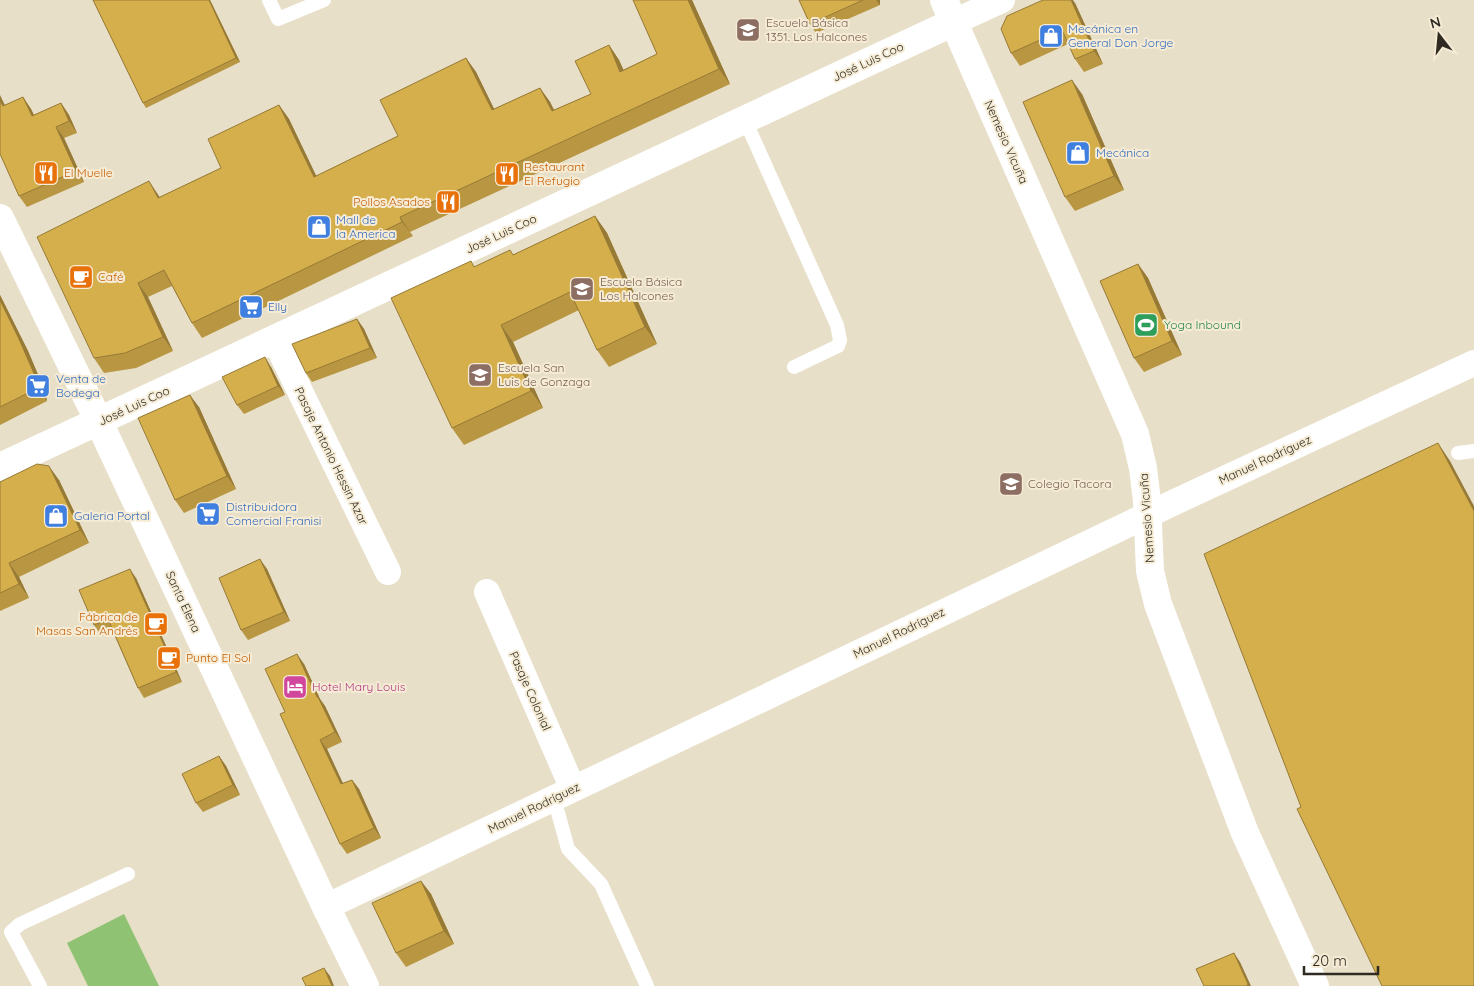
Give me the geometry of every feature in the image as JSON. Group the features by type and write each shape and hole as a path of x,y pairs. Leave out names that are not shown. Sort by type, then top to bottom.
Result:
{"street":[{"name":"José Luis Coo","path":"0,468 745,120 949,11 1002,0"},
{"name":"Nemesio Vicuña","path":"949,11 1129,418 1138,442 1144,468 1150,570 1158,604 1245,833 1315,986"},
{"name":"Santa Elena","path":"0,218 99,422 326,907 365,986"},
{"name":"Pasaje Antonio Hessin Azar","path":"274,340 388,572"},
{"name":"Manuel Rodríguez","path":"326,907 1148,515 1472,369"},
{"name":"Pasaje Colonial","path":"487,592 564,794"}],"lane":[{"path":"269,0 278,19 324,0"},
{"path":"745,120 837,325 840,340 838,346 794,367"},
{"path":"1458,453 1474,451"},
{"path":"564,794 568,849 601,884 648,986"},
{"path":"40,986 11,932 20,924 128,874"}],"green space":[{"path":"124,914 159,986 88,986 67,943"}],"building":[{"path":"93,0 209,0 236,58 143,103"},
{"path":"633,0 688,0 719,69 400,217 402,222 192,323 164,270 138,283 163,337 125,353 94,358 37,237 149,181 158,198 221,168 208,139 279,105 314,177 398,136 380,100 466,58 492,110 540,88 552,111 591,94 575,61 609,45 620,72 657,54"},
{"path":"799,0 863,0 810,24"},
{"name":"Mecánica en General Don Jorge","path":"1043,0 1071,0 1094,51 1075,59 1062,30 1011,53 1001,29 1007,16"},
{"name":"Mecánica","path":"1072,80 1114,176 1065,197 1023,102"},
{"path":"23,97 32,116 61,103 69,121 56,127 76,171 19,196 0,154 0,101 3,106"},
{"path":"595,216 645,327 597,350 570,292 501,325 531,391 452,428 391,298 471,261 474,267 510,250 513,255"},
{"name":"Yoga Inbound","path":"1138,264 1172,341 1134,358 1100,281"},
{"path":"0,300 36,378 38,388 0,407"},
{"path":"357,319 370,348 306,373 292,344"},
{"path":"265,357 278,386 237,405 222,377"},
{"path":"190,395 227,476 175,500 138,418"},
{"path":"1438,443 1474,511 1474,986 1382,986 1297,809 1301,807 1204,554"},
{"path":"37,464 49,466 80,530 9,563 19,584 0,593 0,482"},
{"path":"260,559 284,612 241,630 219,578"},
{"path":"130,569 176,672 138,688 108,619 94,625 79,590"},
{"path":"297,654 335,732 320,740 341,784 352,780 374,828 340,844 280,714 285,712 265,669"},
{"path":"219,756 233,785 196,803 182,774"},
{"path":"421,881 444,931 396,953 372,903"},
{"path":"1234,953 1248,984 1247,986 1204,986 1196,969"},
{"path":"324,968 332,986 306,986 302,978"}],"place":[{"name":"Escuela Básica 1351. Los Halcones","path":"748,30"},
{"name":"Mecánica en General Don Jorge","path":"1051,36"},
{"name":"Mecánica","path":"1078,153"},
{"name":"El Muelle","path":"46,173"},
{"name":"Restaurant El Refugio","path":"507,174"},
{"name":"Pollos Asados","path":"448,202"},
{"name":"Mall de la America","path":"319,227"},
{"name":"Café","path":"81,277"},
{"name":"Escuela Básica Los Halcones","path":"582,289"},
{"name":"Elly","path":"251,307"},
{"name":"Yoga Inbound","path":"1146,325"},
{"name":"Escuela San Luis de Gonzaga","path":"480,375"},
{"name":"Venta de Bodega","path":"38,386"},
{"name":"Colegio Tacora","path":"1011,484"},
{"name":"Distribuidora Comercial Franisi","path":"208,514"},
{"name":"Galeria Portal","path":"56,516"},
{"name":"Fábrica de Masas San Andrés","path":"156,624"},
{"name":"Punto El Sol","path":"169,658"},
{"name":"Hotel Mary Louis","path":"295,687"}]}
